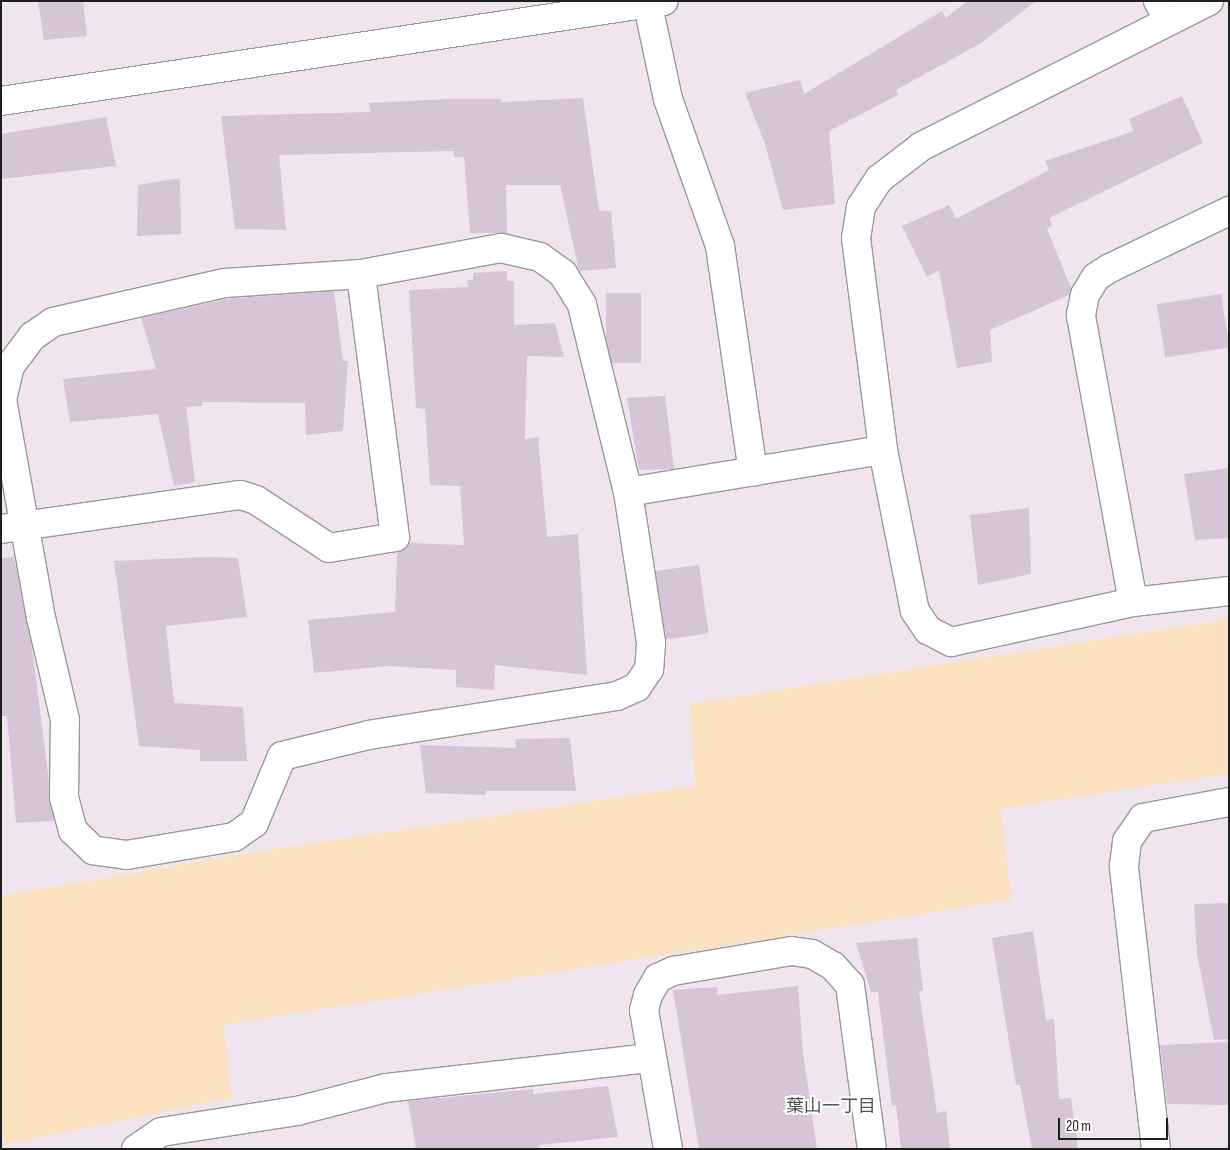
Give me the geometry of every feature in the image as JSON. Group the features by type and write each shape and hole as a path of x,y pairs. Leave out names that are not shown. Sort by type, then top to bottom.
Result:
{"street":[{"path":"1209,1 1164,11 922,146 879,178 861,207 856,238 883,450 915,611 928,630 951,642 1133,602 1229,591"},
{"path":"1,101 653,2 668,99 720,246 754,472"},
{"path":"1133,602 1081,315 1085,295 1096,277 1110,268 1229,211"},
{"path":"502,248 540,257 564,274 582,305 628,492 651,643 649,669 637,687 617,696 369,735 282,756 254,823 234,838 127,855 93,850 73,831 64,797 65,720 12,527 2,400 10,366 33,336 53,322 225,283 361,274 502,248"},
{"path":"12,527 241,495 256,500 330,548 396,537 361,274"},
{"path":"628,492 883,450"},
{"path":"1156,1149 1124,866 1126,841 1143,818 1229,802"},
{"path":"668,1149 644,1010 658,978 673,971 791,951 812,954 833,966 850,985 872,1149"},
{"path":"136,1149 161,1132 297,1111 386,1088 651,1058"}],"shaded area":[{"path":"1229,619 1229,774 1001,809 1012,900 224,1025 232,1098 5,1145 1,1120 1,896 262,851 695,786 690,704"}],"building":[{"path":"38,1 83,1 87,36 44,40"},
{"path":"967,1 1036,1 981,43 896,90 898,95 829,131 835,204 783,210 765,144 745,93 800,80 804,94 942,11 946,18"},
{"path":"1182,96 1203,143 1049,218 1052,225 1047,229 1071,288 1069,295 990,330 992,362 957,368 939,270 927,277 902,226 949,205 956,219 1049,170 1045,161 1134,131 1129,119"},
{"path":"583,98 599,211 611,211 616,268 579,271 560,185 506,185 507,233 470,233 464,157 454,157 454,151 279,155 286,230 235,229 221,116 371,112 369,103 448,99 501,99 501,102"},
{"path":"106,117 116,166 1,179 1,134"},
{"path":"180,178 181,234 137,236 138,185"},
{"path":"507,271 507,281 514,281 514,325 555,323 564,357 527,356 525,439 538,437 547,537 578,534 587,675 495,665 494,690 456,687 456,670 389,666 314,673 308,620 395,612 397,553 409,543 464,545 460,486 430,485 425,409 416,408 409,290 468,287 467,280 473,280 473,273"},
{"path":"334,291 343,361 348,361 343,431 306,435 305,403 202,402 202,406 186,407 195,482 174,486 158,414 70,422 63,379 156,369 141,318 227,299"},
{"path":"606,293 641,293 641,363 606,363"},
{"path":"1221,294 1229,347 1165,358 1157,304"},
{"path":"665,396 674,469 639,470 627,398"},
{"path":"1229,468 1229,538 1195,540 1184,474"},
{"path":"1029,508 1031,574 978,585 970,515"},
{"path":"14,557 32,648 54,821 16,823 7,716 1,716 1,558"},
{"path":"209,557 238,558 247,617 166,626 174,703 243,707 247,761 200,761 200,750 139,746 114,561"},
{"path":"699,565 709,633 665,639 655,571"},
{"path":"570,738 576,791 486,791 486,795 426,793 420,745 516,748 515,739"},
{"path":"1229,903 1229,1039 1214,1040 1197,954 1194,904"},
{"path":"1033,931 1046,1020 1054,1019 1059,1099 1071,1098 1078,1149 1032,1149 1020,1085 1016,1085 992,938"},
{"path":"917,938 923,991 919,991 937,1113 946,1111 950,1149 901,1149 896,1105 892,1106 878,992 871,992 856,943"},
{"path":"798,986 803,1053 817,1149 699,1149 673,990 717,987 718,995"},
{"path":"1229,1042 1229,1105 1167,1104 1160,1045"},
{"path":"608,1086 618,1137 539,1145 539,1149 416,1149 408,1101 533,1089 533,1094"}],"district":[{"name":"葉山一丁目","path":"831,1107"}]}
